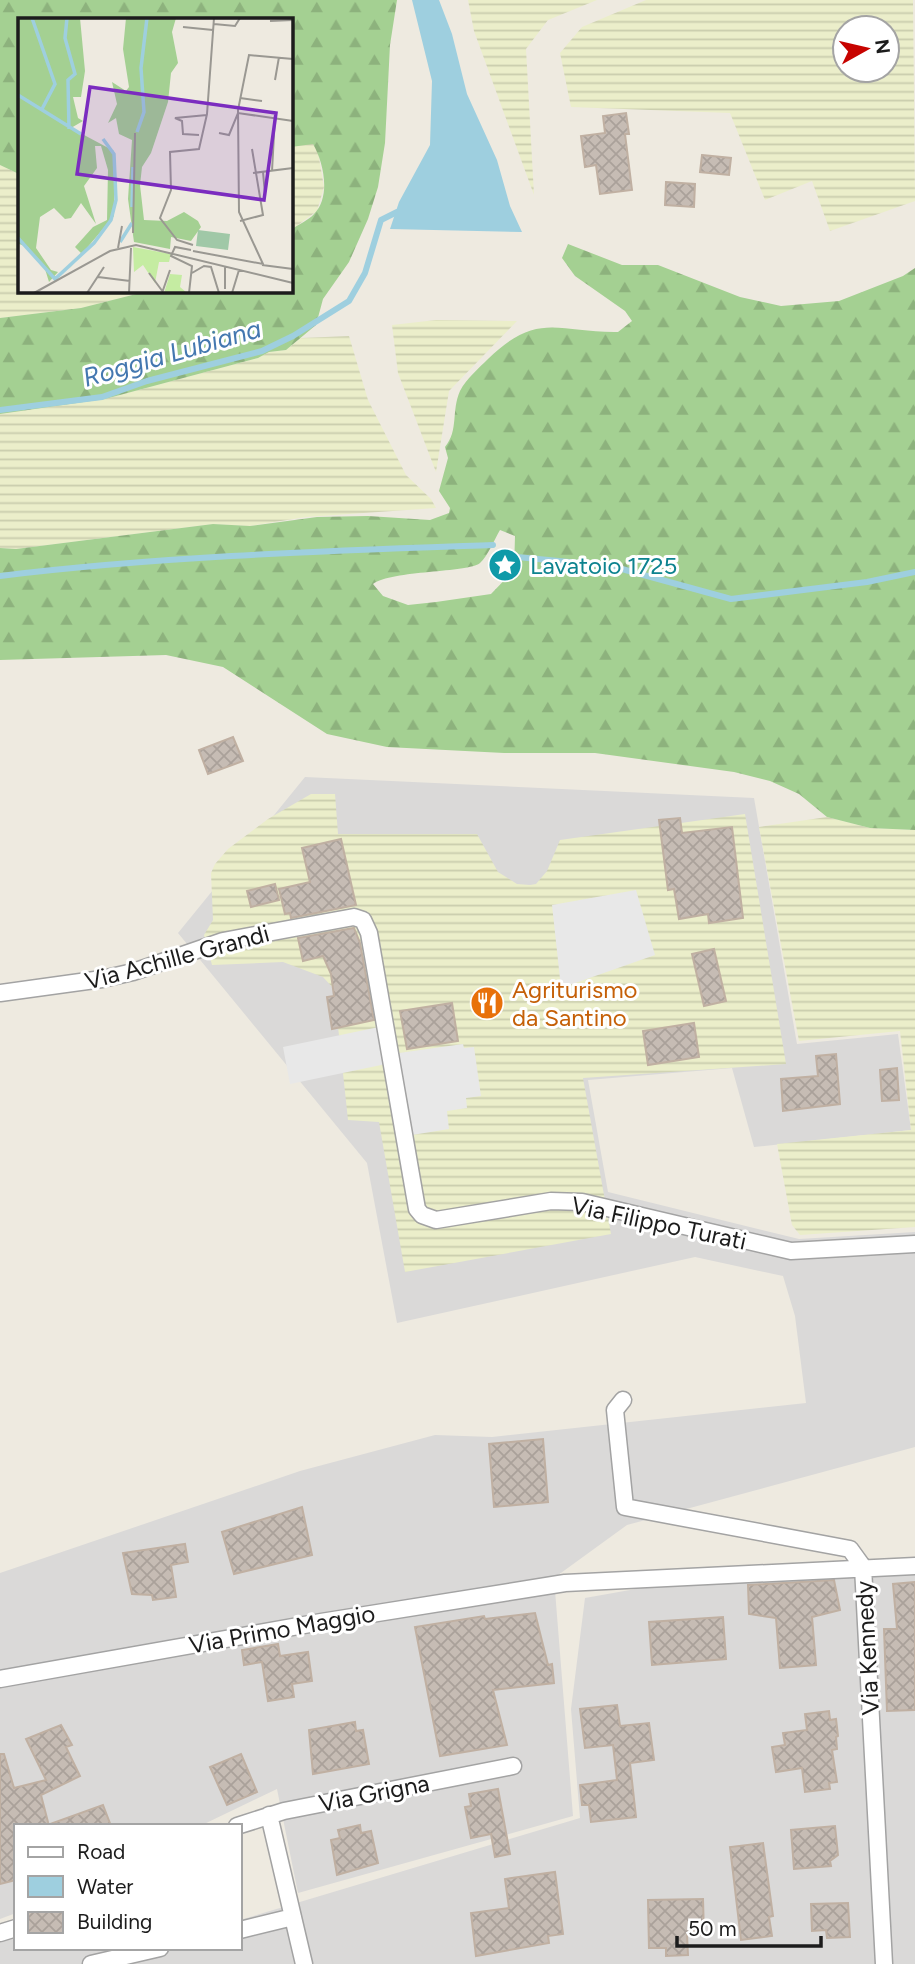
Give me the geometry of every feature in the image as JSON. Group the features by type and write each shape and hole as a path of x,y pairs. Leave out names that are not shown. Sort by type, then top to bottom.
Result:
{"street":[{"name":"Via Achille Grandi","path":"0,993 102,979 133,972 223,941 354,917"},
{"name":"Via Filippo Turati","path":"354,917 363,920 369,933 417,1209 422,1215 436,1220 551,1201 582,1202 791,1251 915,1244"},
{"name":"Via Kennedy","path":"623,1400 615,1410 625,1507 850,1549 863,1567 880,1963"},
{"name":"Via Primo Maggio","path":"0,1679 321,1622 565,1583 915,1566"},
{"name":"Via Grigna","path":"242,1824 268,1815 513,1766"},
{"path":"268,1815 304,1964"},
{"path":"242,1930 293,1917"},
{"path":"92,1964 152,1950"}],"shaded area":[{"path":"305,777 754,798 797,1044 898,1034 911,1130 754,1147 732,1068 588,1080 608,1192 799,1239 915,1232 915,1447 627,1525 554,1578 573,1816 298,1893 277,1789 204,1824 14,1824 14,1914 0,1919 0,1573 300,1471 435,1435 492,1437 806,1403 795,1316 783,1276 695,1257 397,1323 367,1163 178,933"},
{"path":"636,890 655,955 561,988 552,905"},
{"path":"379,1027 386,1064 290,1084 283,1047"},
{"path":"463,1044 464,1048 474,1047 481,1096 466,1098 467,1108 447,1111 449,1129 412,1135 399,1053"},
{"path":"915,1572 915,1964 0,1964 0,1942 14,1938 14,1950 242,1950 242,1919 580,1818 571,1709 585,1598 720,1574"}],"green space":[{"path":"0,0 397,0 390,45 385,143 378,187 368,219 349,262 323,299 316,325 286,350 269,352 258,358 105,399 0,414 0,318 81,308 144,292 292,292 292,229 309,219 319,207 323,199 324,180 313,144 292,147 292,18 18,18 18,174 0,165"},
{"path":"468,0 597,0 548,20 526,49 534,195 474,31"},
{"path":"646,0 913,0 915,201 830,231 812,181 765,200 730,113 571,107 560,53 582,27"},
{"path":"300,143 313,144 318,152 324,187 317,211 292,229 292,147"},
{"path":"0,165 18,174 18,292 144,292 81,308 0,318"},
{"path":"568,244 622,265 658,265 740,297 781,306 839,301 903,276 915,268 915,830 870,828 827,817 799,794 770,781 734,772 595,753 504,753 387,747 327,734 223,667 166,655 0,660 0,548 16,549 213,524 250,526 317,517 368,516 430,520 449,513 450,508 439,491 448,458 445,447 454,427 457,398 473,374 506,344 521,334 536,329 618,332 632,321 625,311 575,276 562,258","holes":["500,530 515,536 514,570 491,594 408,605 383,596 373,584 396,576 473,566 483,560"]},
{"path":"436,320 517,321 449,391 436,472 398,373 392,325"},
{"path":"349,336 368,400 406,475 431,499 436,508 306,517 250,526 213,524 16,549 0,548 0,414 105,399 258,358 269,352 286,350 301,338"},
{"path":"311,794 335,794 338,834 477,834 498,872 517,884 530,885 536,884 547,871 560,840 745,814 786,1064 583,1078 611,1234 405,1272 379,1122 348,1120 334,989 323,977 283,962 212,965 204,935 213,920 211,873 215,864 228,849 268,819"},
{"path":"827,817 870,828 915,830 915,1227 800,1235 792,1225 777,1144 911,1130 900,1031 799,1041 759,827"}],"water":[{"path":"412,0 439,0 452,34 467,94 497,160 510,206 522,232 390,229 399,202 430,145 432,81"}],"building":[{"path":"626,113 629,134 625,134 632,190 600,194 596,165 585,167 581,136 605,133 603,116"},
{"path":"702,155 731,158 729,175 700,172"},
{"path":"666,182 695,184 694,207 665,205"},
{"path":"233,737 243,761 208,774 199,750"},
{"path":"680,818 682,833 732,827 743,918 709,923 708,914 679,919 674,889 668,890 659,820"},
{"path":"341,839 356,905 291,918 290,913 285,914 279,889 310,882 302,848"},
{"path":"275,884 279,900 251,907 247,891"},
{"path":"354,928 360,943 374,1020 332,1029 327,997 334,996 331,974 323,956 303,961 298,938"},
{"path":"714,949 726,1001 704,1006 692,954"},
{"path":"452,1003 458,1041 407,1049 400,1011"},
{"path":"694,1023 699,1057 648,1065 643,1031"},
{"path":"836,1054 840,1104 783,1111 781,1079 818,1076 816,1056"},
{"path":"897,1068 899,1100 882,1101 880,1070"},
{"path":"543,1439 548,1502 494,1507 489,1444"},
{"path":"302,1507 312,1555 234,1574 222,1532"},
{"path":"185,1544 188,1562 171,1565 176,1597 153,1600 152,1595 132,1594 123,1553"},
{"path":"834,1580 840,1610 812,1617 816,1665 780,1668 776,1618 749,1614 748,1585"},
{"path":"915,1582 915,1710 887,1711 884,1629 897,1629 893,1584"},
{"path":"535,1613 548,1665 552,1664 554,1683 493,1690 507,1745 440,1756 415,1627 484,1616 485,1619"},
{"path":"723,1617 726,1659 652,1665 649,1622"},
{"path":"278,1644 280,1656 308,1652 312,1681 292,1684 294,1697 268,1701 262,1662 244,1665 242,1650"},
{"path":"617,1705 620,1726 649,1723 654,1760 630,1763 636,1817 591,1822 589,1805 582,1805 580,1785 617,1780 613,1745 585,1748 580,1709"},
{"path":"829,1711 830,1720 836,1719 838,1736 837,1749 832,1750 837,1782 829,1783 830,1789 805,1792 802,1768 776,1772 772,1747 785,1745 783,1733 807,1730 805,1714"},
{"path":"355,1722 356,1731 363,1730 369,1764 313,1774 309,1730"},
{"path":"61,1725 72,1745 66,1747 80,1776 41,1795 48,1824 14,1824 14,1880 0,1884 0,1754 4,1754 14,1788 46,1780 26,1739"},
{"path":"241,1754 257,1792 227,1805 210,1767"},
{"path":"498,1789 510,1854 495,1857 491,1834 471,1838 465,1807 471,1806 469,1794"},
{"path":"103,1805 110,1824 50,1824"},
{"path":"360,1825 361,1833 371,1831 378,1863 337,1875 331,1840 340,1838 338,1830"},
{"path":"835,1826 838,1855 830,1861 831,1866 794,1869 791,1830"},
{"path":"763,1843 773,1916 769,1917 772,1936 741,1940 730,1847"},
{"path":"555,1872 563,1934 548,1936 549,1943 476,1956 471,1913 509,1908 505,1879"},
{"path":"703,1899 704,1935 687,1935 688,1955 666,1956 666,1948 649,1948 648,1900"},
{"path":"848,1903 850,1937 827,1938 826,1930 812,1931 811,1904"}],"waterway":[{"name":"Roggia Lubiana","path":"0,410 102,397 147,381 262,351 293,336 349,301 365,273 381,220 397,212"},
{"path":"0,576 185,559 493,545"},
{"path":"517,557 611,566 731,599 867,582 915,572"}],"place":[{"name":"Lavatoio 1725","path":"505,565"},
{"name":"Agriturismo da Santino","path":"487,1003"}]}
